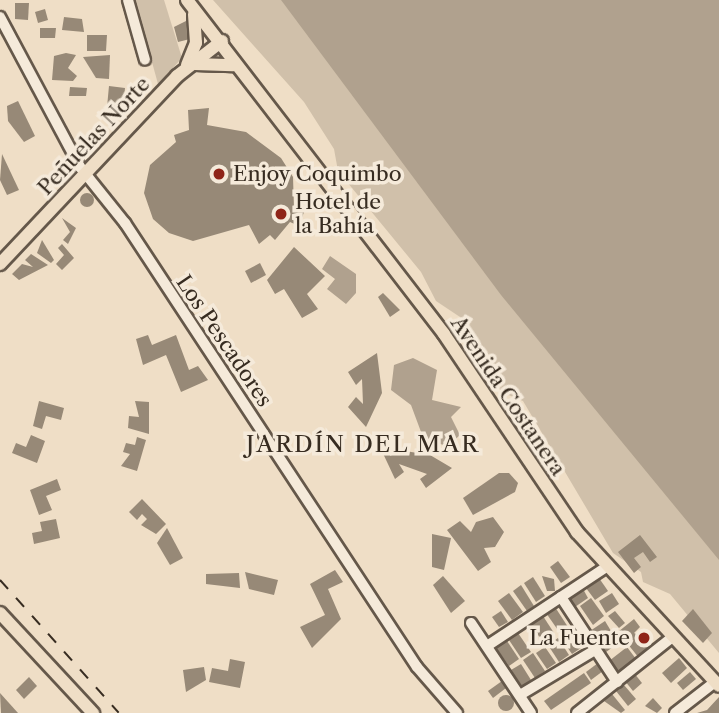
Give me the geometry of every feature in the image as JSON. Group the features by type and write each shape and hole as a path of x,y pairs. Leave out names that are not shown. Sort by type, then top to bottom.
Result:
{"main road":[{"name":"Avenida Costanera","path":"177,76 195,48 194,14 444,334 605,568 670,639 717,684"},
{"name":"Avenida Costanera","path":"219,43 233,65 281,123"},
{"name":"Peñuelas Norte","path":"0,264 177,76 219,43"},
{"path":"188,67 213,61 233,65"},
{"path":"0,613 93,713"}],"street":[{"path":"128,0 145,60"},
{"name":"Los Pescadores","path":"0,16 85,172 125,223 417,667 457,713"},
{"path":"487,646 605,568"},
{"path":"561,597 617,682"},
{"path":"471,624 531,713"},
{"path":"577,713 670,639"},
{"path":"520,695 595,650"},
{"path":"675,713 717,684"}],"shaded area":[{"path":"135,0 164,0 182,58 158,84"},
{"path":"213,0 354,0 719,478 719,653 670,594 643,582 641,572 613,553 523,401 501,392 463,319 436,301 421,272 338,171 334,149 304,102"},
{"path":"281,0 719,0 719,560 501,295"},
{"path":"330,256 356,274 356,293 346,304 327,289 335,279 322,269"},
{"path":"413,358 437,370 432,400 461,407 451,417 460,435 448,446 424,440 411,405 391,390 394,365"}],"building":[{"path":"15,3 29,3 28,20 15,19"},
{"path":"45,9 48,20 38,23 35,12"},
{"path":"64,17 82,19 84,32 62,30"},
{"path":"186,21 190,39 178,42 174,27"},
{"path":"40,28 56,28 55,38 40,38"},
{"path":"87,35 107,35 106,51 87,51"},
{"path":"66,53 76,55 68,68 77,76 73,81 52,80 54,56"},
{"path":"110,55 109,79 96,78 83,57"},
{"path":"109,86 125,88 123,108 107,107"},
{"path":"70,87 87,88 86,96 69,96"},
{"path":"18,101 35,136 24,142 8,121 7,106"},
{"name":"Enjoy Coquimbo","path":"209,108 207,125 246,132 281,158 293,177 294,209 304,212 299,226 290,222 275,240 270,235 259,244 249,225 193,241 169,233 153,219 144,193 150,165 176,142 174,135 189,130 188,110"},
{"path":"2,154 19,190 7,195 0,180"},
{"path":"87,193 92,195 92,205 87,207 82,205 80,200 82,195"},
{"path":"62,218 76,228 68,244 63,240 70,232"},
{"path":"42,240 54,260 51,263 37,253"},
{"path":"62,244 74,258 62,270 56,264 64,255 58,248"},
{"path":"294,247 325,276 307,294 318,309 302,318 284,289 275,294 267,280"},
{"path":"31,254 48,265 19,280 12,274 22,264 33,267 25,260"},
{"path":"260,263 266,275 251,283 245,271"},
{"path":"383,293 400,310 390,317 378,297"},
{"path":"148,335 152,345 176,335 189,370 198,366 208,380 181,392 166,355 143,365 136,339"},
{"path":"377,353 382,393 366,427 348,407 356,397 363,404 362,379 356,385 348,372"},
{"path":"39,401 64,408 61,420 46,416 42,429 33,426"},
{"path":"135,401 149,402 149,434 128,428 129,416 139,417"},
{"path":"31,435 45,441 37,463 12,453 16,443 26,447"},
{"path":"137,437 146,440 137,471 121,466 130,454 123,452 126,443 135,445"},
{"path":"380,447 430,455 452,468 426,488 420,479 427,474 399,464 404,472 395,479"},
{"path":"499,473 509,473 518,483 515,492 473,515 463,498"},
{"path":"57,479 61,490 46,496 52,510 39,515 30,490"},
{"path":"142,499 166,524 156,534 141,525 147,519 142,514 137,520 129,512"},
{"path":"493,517 504,532 495,547 484,548 491,562 478,571 447,530 460,521 471,532 476,522"},
{"path":"56,519 60,538 34,544 32,533 42,531 40,522"},
{"path":"167,528 183,558 170,565 157,543"},
{"path":"432,534 451,538 444,570 432,567"},
{"path":"640,535 657,557 650,562 643,552 634,558 641,567 634,573 618,552"},
{"path":"558,561 570,577 561,583 550,567"},
{"path":"335,570 343,582 328,589 341,619 312,648 300,627 325,615 310,584"},
{"path":"245,572 278,580 274,595 249,589"},
{"path":"239,573 240,588 206,584 206,574"},
{"path":"443,576 465,601 451,613 433,585"},
{"path":"542,576 554,579 555,591 547,591"},
{"path":"533,577 545,596 536,602 524,583"},
{"path":"599,578 608,591 595,600 586,588"},
{"path":"521,585 534,606 527,611 513,591"},
{"path":"583,589 588,598 572,609 566,600"},
{"path":"509,593 523,612 512,620 498,601"},
{"path":"612,593 619,604 606,613 599,601"},
{"path":"591,598 604,616 593,625 580,606"},
{"path":"555,607 568,627 560,633 546,613"},
{"path":"693,609 712,633 703,643 682,621"},
{"path":"501,611 508,622 499,627 492,617"},
{"path":"615,611 625,623 619,628 608,616"},
{"path":"543,616 554,633 542,641 531,624"},
{"path":"634,619 640,627 634,633 655,644 639,658 618,632"},
{"path":"605,621 611,631 597,641 590,631"},
{"path":"569,631 581,648 572,654 560,637"},
{"path":"518,633 531,652 521,658 509,640"},
{"path":"616,633 621,641 602,655 596,647"},
{"path":"558,638 569,655 559,662 548,645"},
{"path":"507,641 519,659 509,666 496,648"},
{"path":"545,647 556,663 547,669 536,653"},
{"path":"627,647 636,659 617,672 609,661"},
{"path":"533,653 545,671 535,678 523,660"},
{"path":"679,658 687,668 671,683 662,673"},
{"path":"230,659 245,662 240,688 209,682 212,668 228,671"},
{"path":"598,663 603,671 591,680 586,672"},
{"path":"521,664 531,680 522,686 511,670"},
{"path":"204,667 206,680 186,692 183,670"},
{"path":"690,672 696,679 683,690 677,683"},
{"path":"584,673 591,683 551,710 544,701"},
{"path":"634,673 642,683 633,691 625,681"},
{"path":"29,677 37,686 24,699 16,690"},
{"path":"502,681 506,688 493,698 488,691"},
{"path":"624,685 636,699 628,706 616,691"},
{"path":"0,693 18,713 1,713"},
{"path":"612,694 625,710 621,713 604,701"},
{"path":"503,695 509,695 514,703 512,709 503,711 498,706 498,700"},
{"path":"719,697 719,713 697,713 707,710"},
{"path":"653,698 662,708 657,713 645,706"}],"railway":[{"path":"0,580 119,713"}],"place":[{"name":"Enjoy Coquimbo","path":"219,174"},
{"name":"Hotel de la Bahía","path":"281,214"},
{"name":"La Fuente","path":"644,638"}],"district":[{"name":"JARDÍN DEL MAR","path":"363,444"}]}
